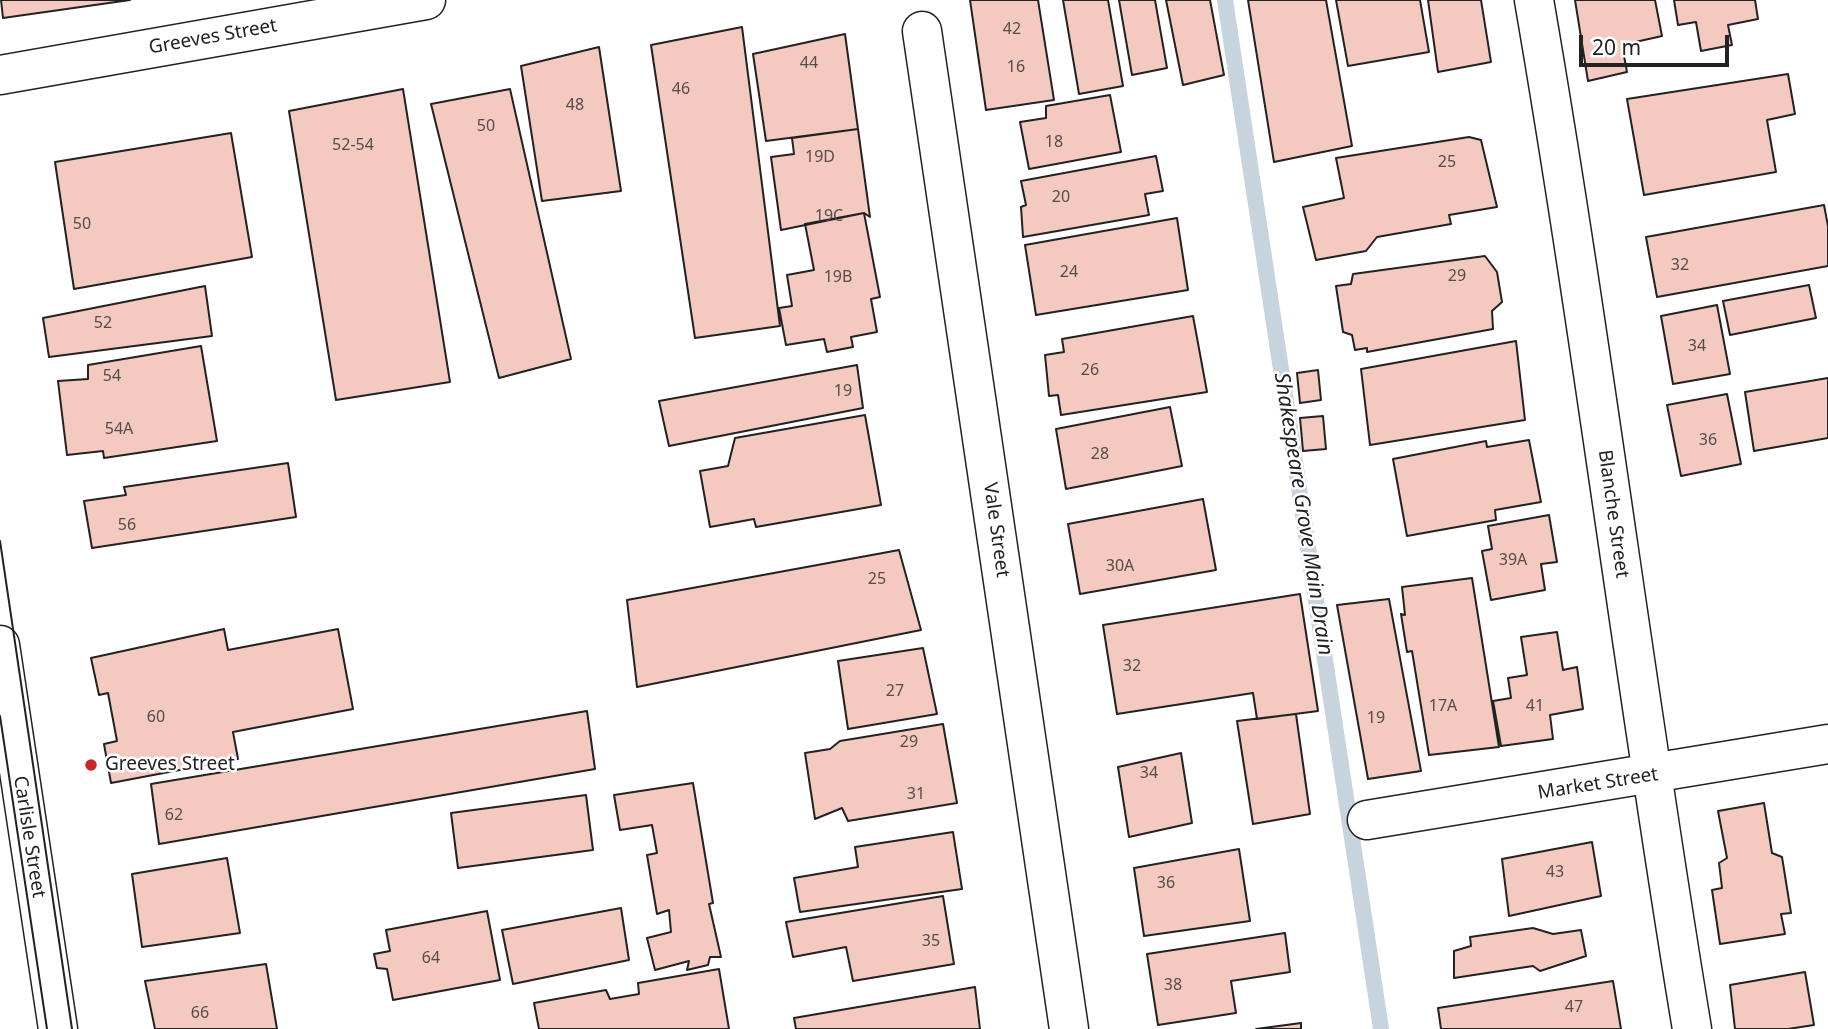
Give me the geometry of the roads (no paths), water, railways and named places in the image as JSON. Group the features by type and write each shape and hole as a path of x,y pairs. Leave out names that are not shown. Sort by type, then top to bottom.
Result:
{"street":[{"name":"Greeves Street","path":"0,75 426,0"},
{"name":"Blanche Street","path":"1534,0 1571,216 1650,776 1692,1029"},
{"name":"Vale Street","path":"922,31 1069,1029"},
{"name":"Carlisle Street","path":"0,645 58,1029"},
{"name":"Market Street","path":"1367,820 1650,776 1828,744"}],"waterway":[{"name":"Shakespeare Grove Main Drain","path":"1225,0 1381,1029"}],"tram line":[{"path":"0,541 72,1029"},
{"path":"0,716 47,1029"}],"place":[{"name":"Greeves Street","path":"91,765"}]}
